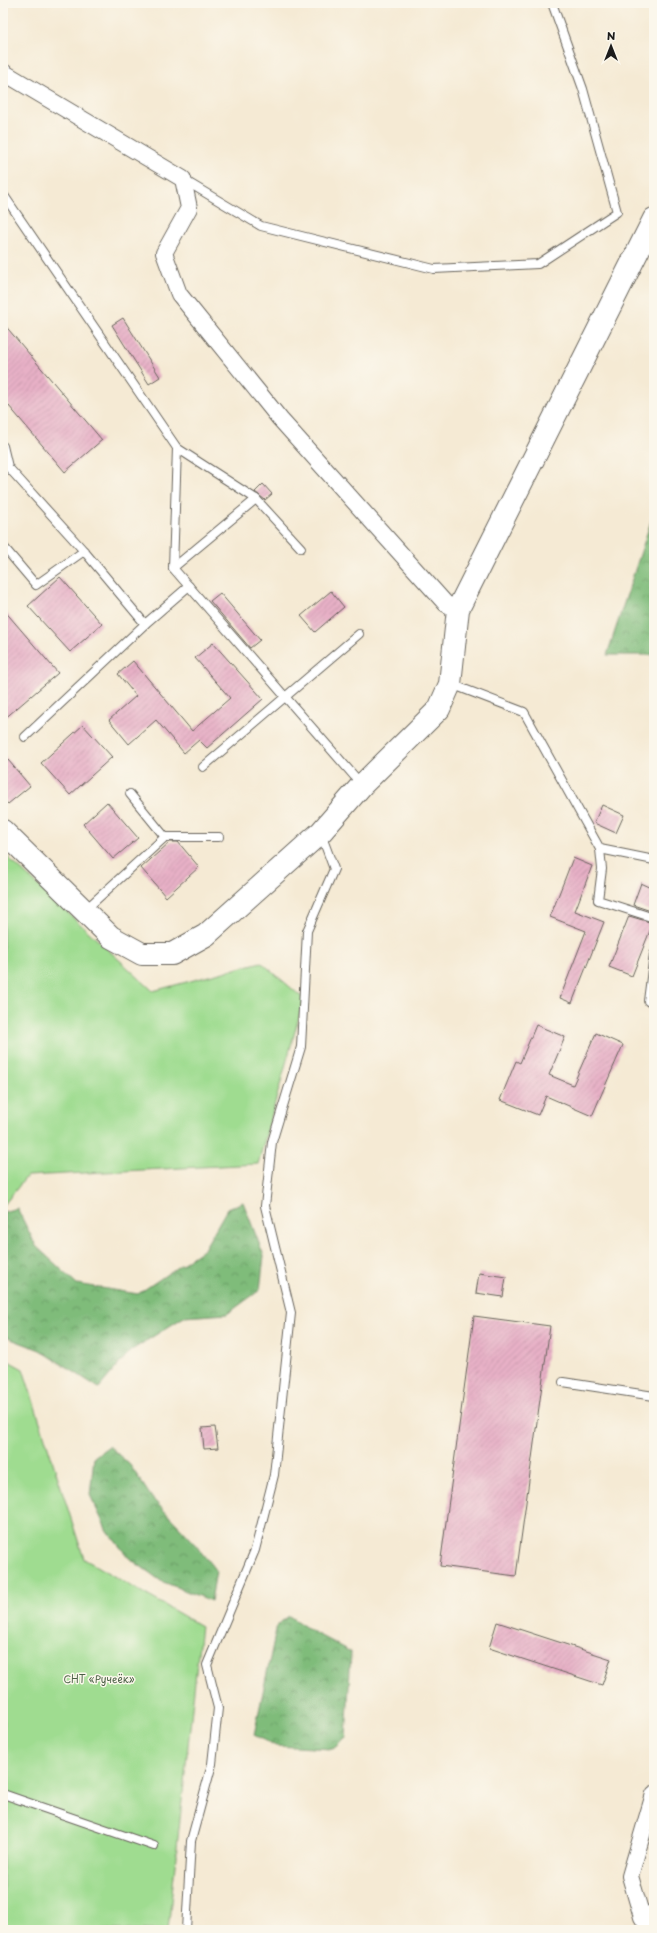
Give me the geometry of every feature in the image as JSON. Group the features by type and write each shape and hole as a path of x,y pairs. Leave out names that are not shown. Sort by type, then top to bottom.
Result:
{"street":[{"path":"3,72 183,179 188,208 164,253 179,294 285,425 446,604 458,609"},
{"path":"3,831 111,937 142,954 172,954 206,935 320,832 362,785 439,709 450,684 458,609 654,219"},
{"path":"647,1926 630,1876 654,1794"}],"lane":[{"path":"183,179 261,226 434,269 538,264 617,212 583,89 552,3"},
{"path":"3,194 177,448 256,499 301,548"},
{"path":"3,446 8,467 84,551 145,624"},
{"path":"177,448 174,568 362,785"},
{"path":"174,568 256,499"},
{"path":"3,546 36,585 84,551"},
{"path":"25,737 145,624 189,586"},
{"path":"203,767 359,634"},
{"path":"450,684 524,712 600,849 602,870 598,900 654,918"},
{"path":"130,794 165,837"},
{"path":"186,1930 191,1841 212,1764 218,1708 207,1665 255,1550 274,1476 283,1403 291,1313 265,1206 272,1142 301,1047 307,931 334,868 320,832"},
{"path":"84,911 165,837 219,837"},
{"path":"600,849 654,860"},
{"path":"654,954 648,1001 654,1005"},
{"path":"563,1382 654,1396"},
{"path":"3,1794 154,1846"},
{"path":"654,1906 647,1926 654,1929"}],"green space":[{"path":"654,512 654,648 652,655 607,655"},
{"path":"3,853 153,991 261,962 304,999 258,1164 27,1176 3,1206"},
{"path":"243,1202 264,1256 260,1290 227,1314 184,1317 130,1351 99,1388 40,1350 3,1336 3,1212 17,1208 36,1246 77,1284 138,1294 204,1249 227,1209"},
{"name":"СНТ «Ручеёк»","path":"3,1358 23,1369 84,1559 201,1626 168,1930 3,1930"},
{"path":"109,1446 130,1465 152,1498 191,1539 216,1571 211,1601 161,1581 129,1558 107,1531 90,1495 94,1457"},
{"path":"289,1616 313,1632 351,1652 346,1738 333,1749 276,1746 254,1735 277,1625"}],"building":[{"path":"123,318 160,377 149,384 112,325"},
{"path":"3,323 102,440 65,472 3,399"},
{"path":"263,484 272,494 265,500 255,492"},
{"path":"60,577 102,624 70,652 28,606"},
{"path":"331,591 344,607 315,632 301,616"},
{"path":"220,593 260,640 250,648 210,601"},
{"path":"3,609 58,673 3,720"},
{"path":"213,643 263,699 207,748 199,740 184,753 156,720 129,744 109,720 136,696 118,674 133,661 192,731 230,698 195,658"},
{"path":"83,725 112,757 70,795 41,763"},
{"path":"3,754 30,786 8,804 3,799"},
{"path":"107,802 138,838 113,859 83,824"},
{"path":"602,805 624,815 616,833 594,823"},
{"path":"170,842 178,842 199,867 166,897 141,868"},
{"path":"573,858 592,866 575,911 604,922 572,1003 560,998 586,931 550,917"},
{"path":"641,883 654,889 654,912 633,905"},
{"path":"629,916 653,923 632,976 609,967"},
{"path":"536,1025 565,1037 549,1075 573,1085 596,1033 623,1045 592,1116 546,1096 538,1115 500,1100 516,1061 520,1063"},
{"path":"479,1273 506,1277 503,1297 476,1293"},
{"path":"474,1316 550,1326 516,1576 440,1566"},
{"path":"215,1427 218,1448 204,1449 202,1428"},
{"path":"497,1622 611,1659 602,1685 489,1648"}]}
